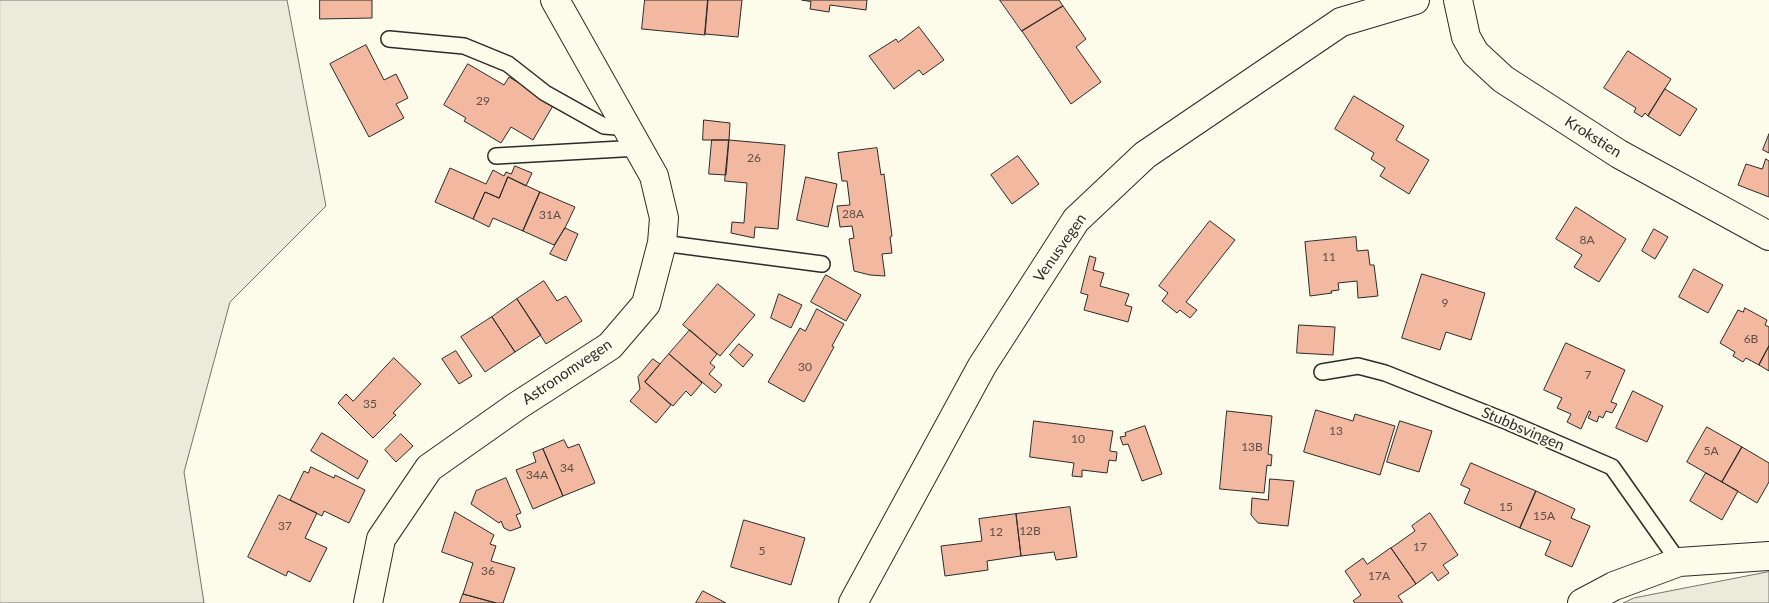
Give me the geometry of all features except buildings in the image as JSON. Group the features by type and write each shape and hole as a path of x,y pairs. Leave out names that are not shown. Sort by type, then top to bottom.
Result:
{"street":[{"name":"Astronomvegen","path":"368,603 381,539 429,468 517,406 610,346 646,304 662,243 664,218 654,176 555,0"},
{"name":"Venusvegen","path":"853,603 982,366 1076,220 1146,156 1341,22 1415,0"},
{"name":"Krokstien","path":"1458,0 1466,37 1475,53 1503,80 1619,154 1769,236"},
{"path":"1582,603 1614,586 1679,562 1769,556"}],"lane":[{"path":"389,39 464,46 508,64 546,93 604,126 634,138"},
{"path":"496,156 634,138"},
{"path":"662,243 822,264"},
{"name":"Stubbsvingen","path":"1322,372 1358,366 1385,374 1508,422 1612,467 1679,562"}],"shaded area":[{"path":"0,0 287,0 326,206 230,302 184,472 204,603 0,603"},
{"path":"1769,572 1769,603 1623,603 1634,598"}]}
